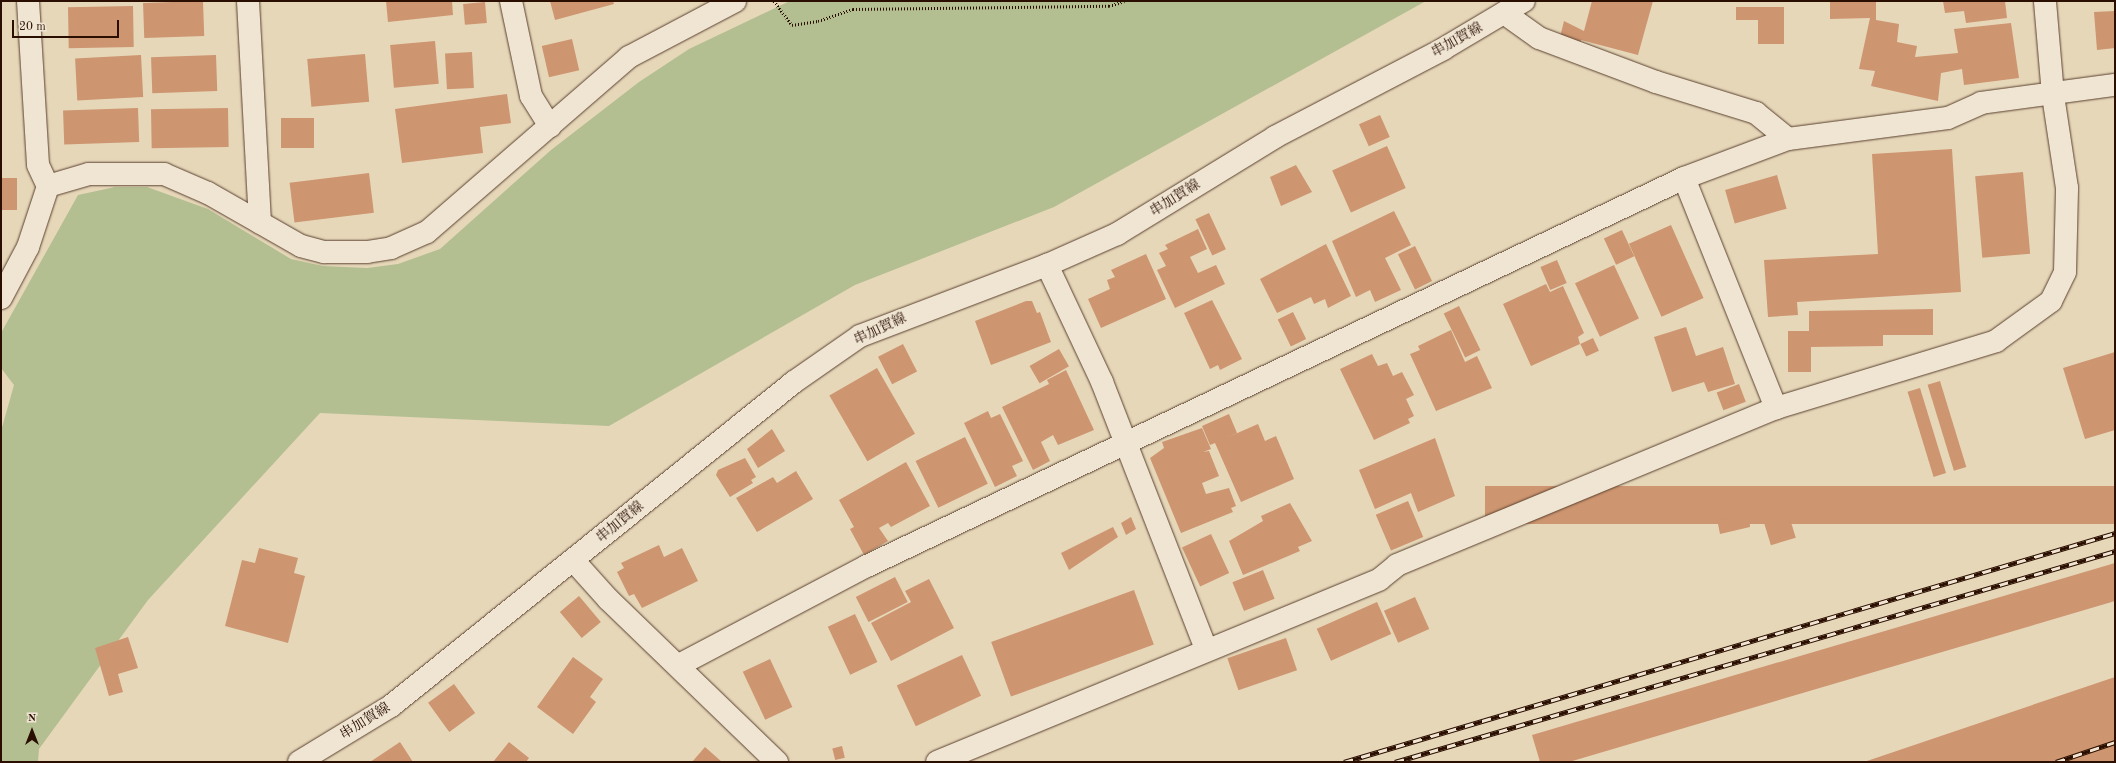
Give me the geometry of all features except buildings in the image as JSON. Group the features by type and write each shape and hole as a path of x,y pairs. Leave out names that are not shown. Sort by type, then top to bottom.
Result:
{"street":[{"path":"1,298 28,246 48,186 38,165 28,1"},
{"path":"248,1 260,223"},
{"path":"511,1 532,96 550,127"},
{"path":"48,186 89,174 164,174 208,192 301,246 324,252 367,252 391,248 427,232 629,57 735,1"},
{"name":"串加賀線","path":"299,762 391,706 794,382 860,336 1047,266 1117,234 1275,137 1524,1"},
{"path":"937,762 1206,649 1380,579 1397,565 1776,408 1996,341 2051,301 2065,272 2067,188 2053,95 2045,1"},
{"path":"1504,13 1539,38 1656,82 1756,113 1788,139"},
{"path":"679,665 867,566 1124,446 1684,178 1788,139 1948,118 1981,103 2053,95 2115,85"},
{"path":"1684,178 1776,408"},
{"path":"1047,266 1102,382 1124,446 1206,649"},
{"path":"573,560 608,599 679,665 777,762"}],"path":[{"path":"774,1 792,25 818,21 853,9 1109,6 1124,1"}],"green space":[{"path":"790,1 1426,1 1054,207 855,285 609,426 320,413 148,600 39,749 38,762 1,762 1,431 14,385 1,368 1,333 78,195 115,187 147,187 208,209 291,259 323,266 367,268 398,264 440,249 551,150 639,82 689,49"}],"railway":[{"path":"1344,762 2115,533"},
{"path":"1395,762 2115,551"},
{"path":"2056,762 2115,742"}]}
